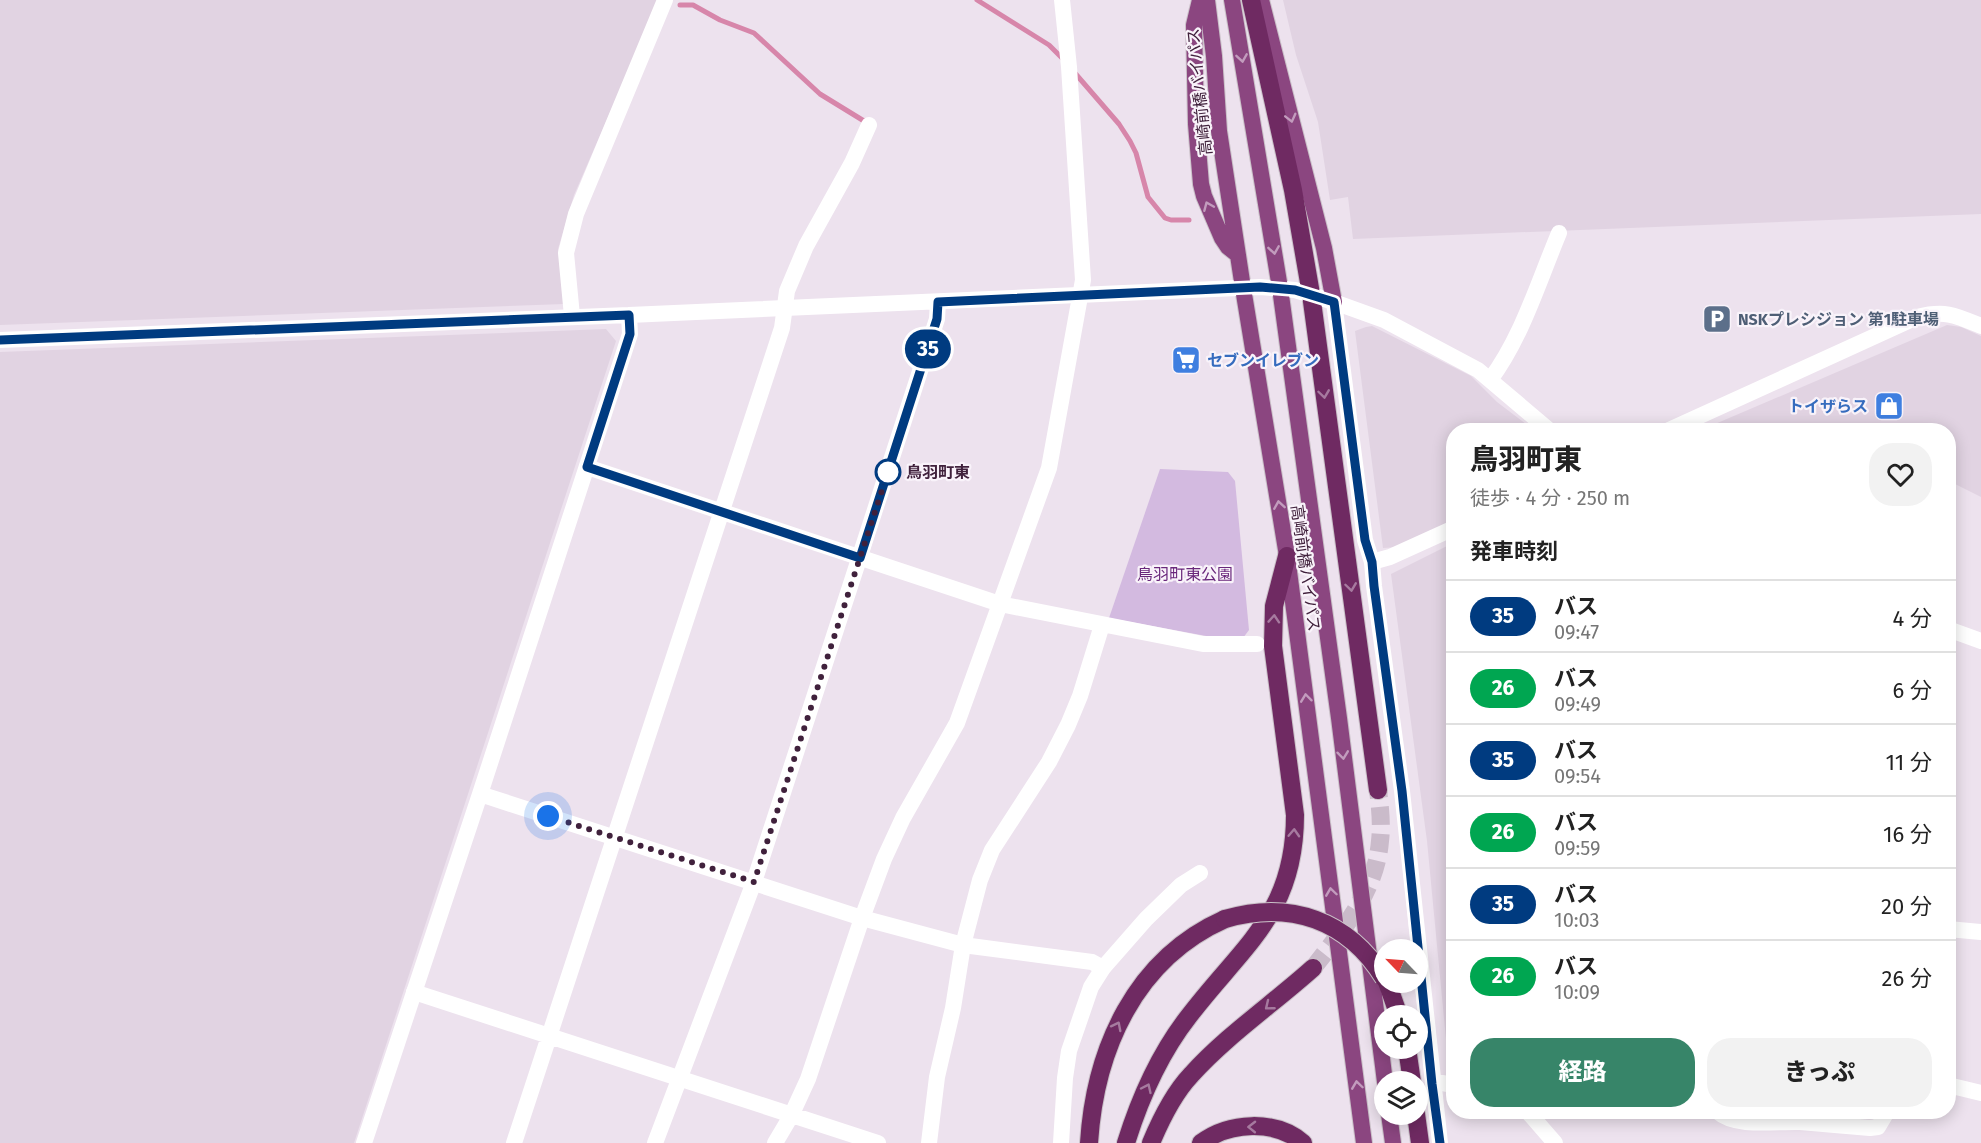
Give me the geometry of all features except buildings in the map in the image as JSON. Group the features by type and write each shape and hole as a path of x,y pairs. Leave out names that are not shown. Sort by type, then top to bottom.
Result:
{"highway":[{"path":"1200,0 1194,25 1196,123 1201,184 1222,238 1238,255"},
{"name":"高崎前橋バイパス","path":"1207,0 1214,56 1219,131 1287,556 1364,1143"},
{"name":"高崎前橋バイパス","path":"1232,0 1280,288 1384,1071"},
{"path":"1251,0 1293,190 1311,294 1378,790"},
{"path":"1261,0 1313,201 1334,302"},
{"path":"1126,1143 1144,1093 1170,1045 1187,1017 1267,921 1280,898 1288,875 1293,844 1294,815 1273,646 1274,606 1287,556"},
{"path":"1089,1143 1090,1119 1103,1060 1114,1030 1145,981 1171,953 1194,934 1225,919 1255,912 1290,913 1313,918 1339,931 1374,964"},
{"path":"1151,1143 1170,1104 1190,1075 1313,968"},
{"path":"1391,1125 1393,1143"},
{"path":"1418,1125 1420,1143"},
{"path":"1201,1143 1227,1129 1243,1126 1274,1129 1303,1143"}],"street":[{"path":"572,316 566,254 576,214 665,0"},
{"path":"775,1143 791,1116 808,1079 862,918 894,836 957,723 1049,468 1083,280 1069,67 1062,0"},
{"path":"514,1143 782,328 787,291 806,246 852,163 869,125"},
{"path":"1490,380 1523,321 1558,233"},
{"path":"0,340 1280,288 1311,294 1384,320 1478,370 1541,423"},
{"path":"655,1143 754,882 937,319 938,302"},
{"path":"1334,302 1365,540 1372,562 1402,791 1440,1143"},
{"path":"1684,423 1917,317 1938,313 1949,314 1981,326"},
{"path":"364,1143 630,334 629,315"},
{"path":"587,467 999,604 1203,644 1257,644"},
{"path":"1372,562 1390,557 1446,532"},
{"path":"929,1143 937,1077 953,1008 963,945 980,880 1000,836 1049,762 1068,725 1083,687 1102,625"},
{"path":"1956,633 1981,641"},
{"path":"480,794 862,918 963,945 1092,962 1103,968"},
{"path":"1061,1143 1069,1051 1090,987 1103,968 1165,899 1200,873"},
{"path":"1956,930 1981,932"},
{"path":"414,992 878,1143"},
{"path":"1432,1084 1446,1084"},
{"path":"1956,1087 1981,1093"},
{"path":"1534,1119 1555,1143"},
{"path":"1736,1119 1744,1121 1772,1119"},
{"path":"1813,1119 1875,1128 1883,1119"}],"shaded area":[{"path":"0,0 657,0 574,195 558,249 564,304 0,325"},
{"path":"1283,0 1981,0 1981,214 1353,239 1348,197 1330,200 1318,122 1296,55"},
{"name":"トイザらス","path":"1947,325 1961,327 1981,336 1981,497 1956,484 1956,423 1717,423"},
{"path":"1372,326 1471,376 1497,402 1525,423 1446,423 1446,525 1398,547 1383,548 1355,331"},
{"path":"606,329 616,341 354,1143 0,1143 0,352"},
{"path":"1446,546 1446,1039 1427,841 1391,574"}],"green space":[{"name":"鳥羽町東公園","path":"1160,469 1228,472 1235,481 1249,630 1243,638 1217,638 1109,618"}],"waterway":[{"path":"977,0 1049,45 1062,58"},
{"path":"680,5 693,5 720,20 754,33 820,94 864,121"},
{"path":"1074,72 1119,124 1130,141 1136,153 1148,197 1165,218 1189,220"}],"tunnel":[{"path":"1313,968 1356,909 1372,877 1381,835 1378,790"}],"bus line":[{"name":"35","path":"0,340 629,315 630,334 587,467 860,558 937,319 938,302 1260,287 1295,290 1334,302 1365,540 1372,562 1402,791 1440,1143"}],"place":[{"name":"NSKプレシジョン 第1駐車場","path":"1717,319"},
{"name":"セブンイレブン","path":"1186,360"},
{"name":"トイザらス","path":"1889,406"},
{"name":"鳥羽町東","path":"888,472"}],"route":[{"path":"548,816 754,882 888,472"}]}
